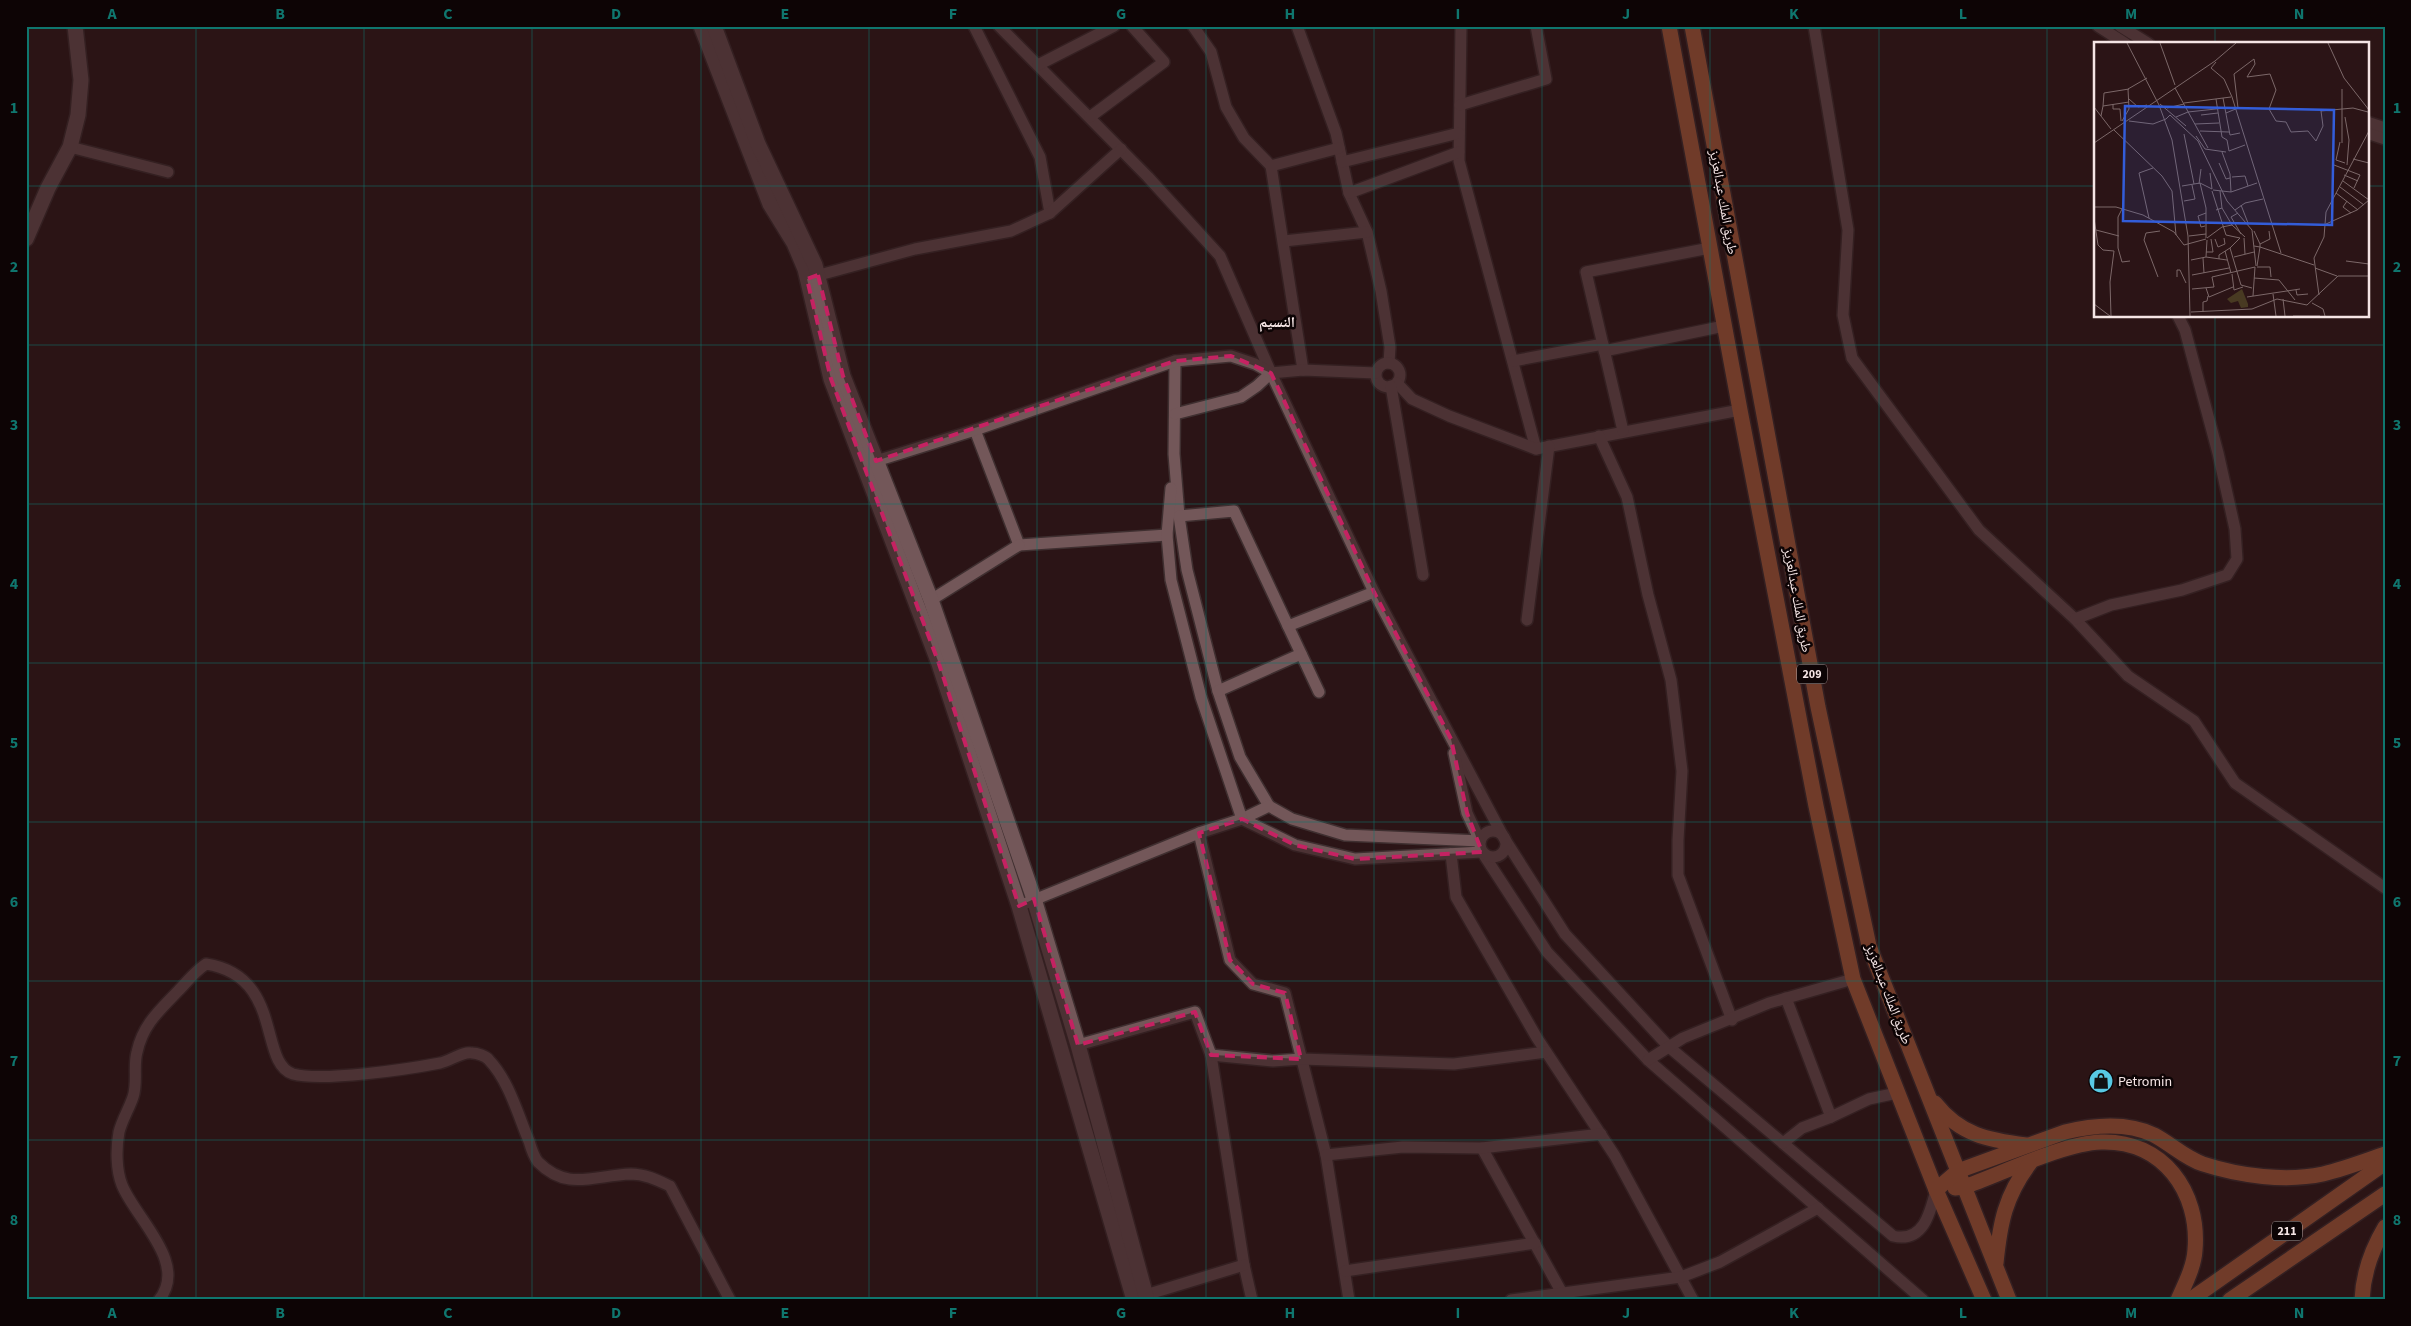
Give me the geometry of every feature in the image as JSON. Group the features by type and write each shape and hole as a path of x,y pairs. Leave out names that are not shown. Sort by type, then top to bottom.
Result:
{"main road":[{"name":"طريق الملك عبدالعزيز","path":"1669,26 1724,326 1816,806 1853,979 1936,1190 1984,1300"},
{"name":"طريق الملك عبدالعزيز","path":"1692,26 1818,707 1869,946 2009,1300"},
{"path":"1928,1094 1944,1114 1962,1128 1997,1141 2028,1146"},
{"path":"1936,1190 1958,1171 2083,1127 2128,1127 2154,1135 2172,1148 2202,1163 2261,1176 2322,1174 2385,1154"},
{"path":"1936,1190 1964,1187 2081,1145 2101,1142 2124,1144 2160,1160 2178,1179 2190,1199 2195,1221 2195,1252 2189,1274 2178,1300"},
{"path":"1995,1265 2003,1214 2010,1193 2030,1163"},
{"name":"211","path":"2190,1300 2385,1163"},
{"name":"211","path":"2230,1300 2385,1194"},
{"path":"2362,1300 2367,1266 2376,1241 2385,1226"}],"street":[{"path":"26,240 48,188 70,147 78,115 81,80 75,26"},
{"path":"700,26 770,204 812,277 831,380 938,661 1019,906 1138,1299"},
{"path":"714,26 758,144 812,277 844,376 931,600 1034,899 1078,1045 1138,1299"},
{"path":"974,26 1040,157 1050,213"},
{"path":"999,26 1121,149 1220,256 1271,373 1374,592 1504,838 1565,934 1669,1047 1893,1236 1904,1238 1916,1234 1930,1214 1936,1190"},
{"path":"1038,65 1114,26"},
{"path":"1090,117 1164,62 1132,26"},
{"path":"1193,26 1211,52 1226,107 1244,138 1271,166 1303,370"},
{"path":"1297,26 1336,133 1349,193 1367,232 1382,291 1390,347 1389,363"},
{"path":"1461,26 1459,161 1536,449"},
{"path":"1460,105 1546,79 1536,26"},
{"path":"1814,26 1848,230 1843,315 1852,358 1978,530 2075,620 2128,676 2194,721 2235,783 2385,888"},
{"path":"2098,26 2111,39"},
{"path":"2120,26 2146,42"},
{"path":"2368,122 2385,128"},
{"path":"1342,162 1459,133"},
{"path":"2368,133 2385,139"},
{"path":"70,147 168,172"},
{"path":"1271,166 1339,148"},
{"path":"812,277 914,249 1010,231 1050,213 1121,149"},
{"path":"1349,193 1459,152"},
{"path":"1284,240 1367,232"},
{"path":"1623,431 1586,272 1710,248"},
{"path":"2075,620 2111,605 2182,590 2227,575 2237,559 2235,529 2218,453 2185,330 2179,318"},
{"path":"1513,360 1724,326"},
{"path":"876,461 975,430 1175,361 1231,356 1255,364 1271,373 1303,370 1376,373"},
{"path":"1175,361 1176,414 1167,535 1171,580 1201,697 1242,819 1295,845 1355,859 1451,854 1481,846 1488,832 1500,834 1504,838 1504,850 1500,855 1488,856 1481,846"},
{"path":"1423,576 1394,385 1400,377 1399,370 1389,363 1381,365 1376,373 1378,383 1384,386 1394,385 1412,398 1449,416 1536,449 1740,410"},
{"path":"1176,414 1241,397 1271,373"},
{"path":"975,430 1019,545"},
{"path":"1599,436 1627,498 1648,594 1671,680 1682,771 1678,875 1732,1020"},
{"path":"1528,620 1549,446"},
{"path":"1174,454 1186,570 1218,691 1240,757 1269,806 1292,819 1345,835 1481,846"},
{"path":"1179,516 1234,511 1319,692"},
{"path":"931,600 1019,545 1167,535"},
{"path":"1288,626 1374,592"},
{"path":"1218,691 1301,654"},
{"path":"1450,739 1467,813 1481,846 1547,952 1648,1060 1923,1300"},
{"path":"1019,906 1199,833 1242,819 1269,806"},
{"path":"1199,833 1230,960 1253,984 1284,993 1326,1155 1349,1300"},
{"path":"1451,854 1456,896 1546,1052 1615,1156 1693,1300"},
{"path":"159,1300 166,1291 167,1272 159,1243 122,1185 117,1160 119,1132 134,1094 134,1071 137,1050 147,1023 160,1007 180,990 192,973 206,964 222,967 246,980 260,1002 280,1064 292,1073 313,1077 357,1073 442,1062 471,1052 488,1058 506,1087 536,1160 555,1176 574,1181 632,1174 653,1177 670,1186 730,1300"},
{"path":"1648,1060 1683,1038 1769,1004 1853,979"},
{"path":"1786,998 1830,1117"},
{"path":"1078,1045 1195,1012 1211,1055 1244,1264 1252,1300"},
{"path":"1211,1055 1273,1060 1301,1059 1454,1064 1546,1052"},
{"path":"1783,1143 1802,1128 1869,1099 1897,1093"},
{"path":"1326,1155 1403,1147 1482,1148 1601,1134"},
{"path":"1482,1148 1562,1293"},
{"path":"1512,1300 1681,1277 1720,1262 1818,1208"},
{"path":"1345,1271 1535,1243"},
{"path":"1138,1299 1244,1264"}],"highlighted area":[{"path":"818,275 843,376 876,461 1175,361 1231,356 1271,373 1374,592 1451,739 1467,813 1482,852 1355,859 1295,845 1242,819 1199,833 1230,960 1253,984 1285,993 1301,1059 1211,1055 1195,1012 1078,1045 1034,899 1019,906 938,661 831,379 807,279"}],"place":[{"name":"Petromin","path":"2101,1081"}],"district":[{"name":"النسيم","path":"1277,322"}]}
